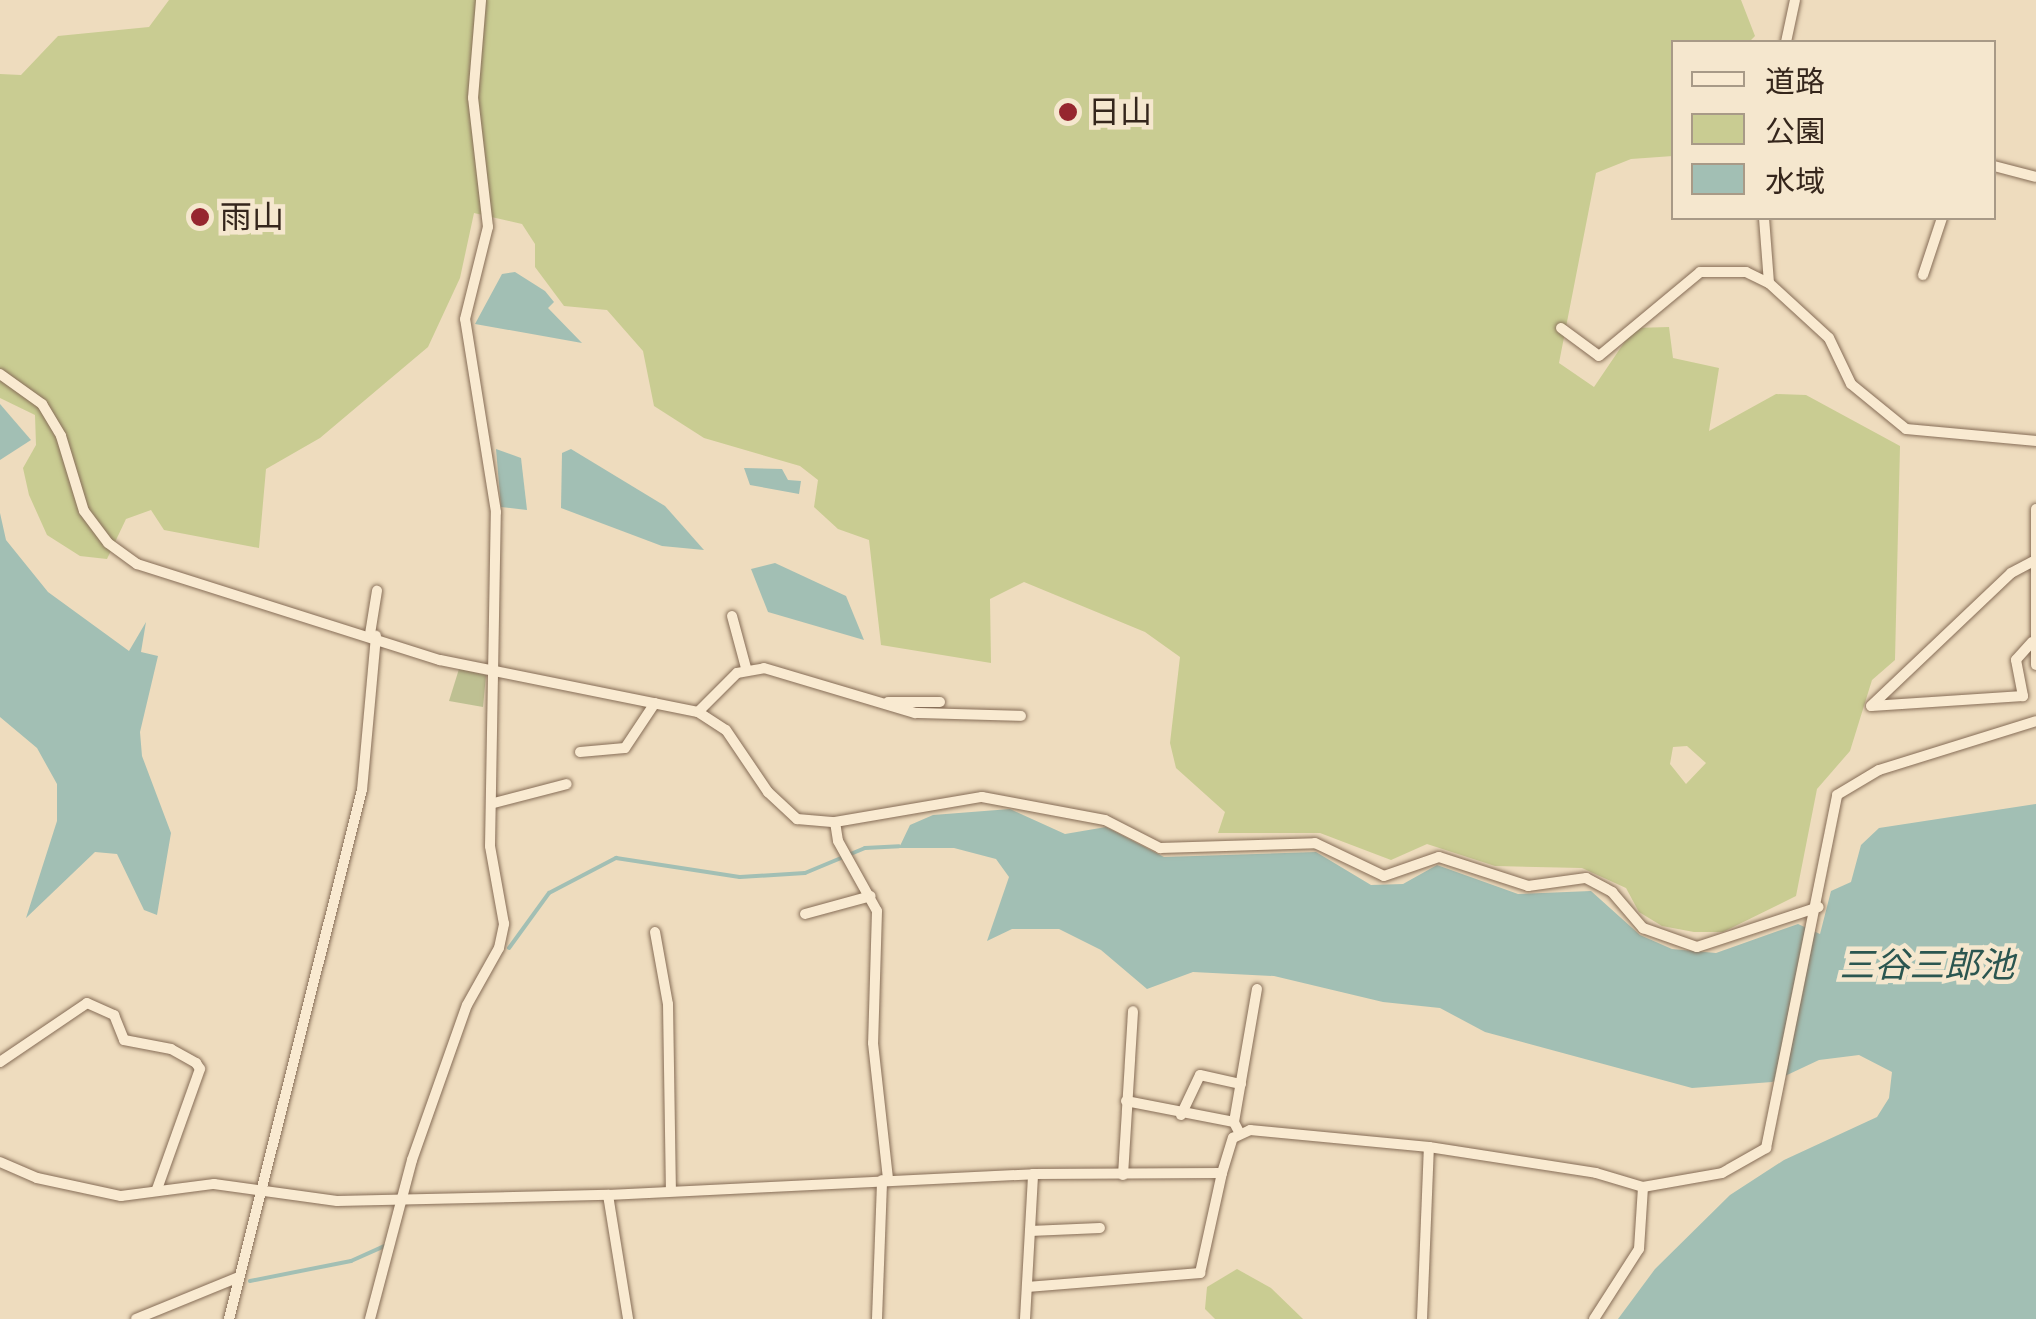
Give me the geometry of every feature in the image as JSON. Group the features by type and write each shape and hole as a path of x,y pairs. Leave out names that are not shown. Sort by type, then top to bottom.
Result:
{"street":[{"path":"370,1319 402,1196 467,1005 503,936 490,846 494,803 491,667 496,512 466,320 488,227 473,98 481,0"},
{"path":"1786,40 1795,0"},
{"path":"1996,167 2036,177"},
{"path":"1764,220 1769,283"},
{"path":"1923,276 1941,220"},
{"path":"1561,328 1599,356 1700,272 1746,272 1769,283 1829,338 1852,384 1906,428 2036,441"},
{"path":"0,374 20,383 52,419 84,511 122,555 231,597 373,635 440,660 491,667 698,712 726,730 786,812 797,820 835,822 982,797 1117,823 1160,848 1315,843 1384,876 1440,857 1517,884 1586,878 1612,892 1643,928 1697,947 1818,907"},
{"path":"2036,509 2032,642 2036,665"},
{"path":"2032,642 2016,660 2022,696 1871,706 2011,574 2034,562"},
{"path":"229,1319 362,790 377,591"},
{"path":"732,616 746,668"},
{"path":"746,668 878,699 915,713 1022,716"},
{"path":"698,712 746,668"},
{"path":"878,699 940,702"},
{"path":"580,752 626,748 655,704"},
{"path":"1126,1101 1236,1127 1429,1146 1596,1173 1643,1187 1722,1173 1766,1148 1814,932 1828,816 1842,790 1879,770 2036,722"},
{"path":"494,803 567,784"},
{"path":"835,822 838,841 871,896 877,922 873,1043 885,1180 877,1319"},
{"path":"805,914 871,896"},
{"path":"656,932 674,1110 670,1191"},
{"path":"1026,1287 1200,1273 1236,1127 1257,989"},
{"path":"0,1062 87,1002 114,1015 124,1040 171,1049 196,1063 200,1070 157,1188"},
{"path":"1122,1176 1134,1011"},
{"path":"1181,1114 1200,1074 1240,1084"},
{"path":"1422,1319 1429,1146"},
{"path":"0,1162 100,1194 157,1188 259,1189 337,1201 402,1196 608,1195 1034,1174 1222,1173"},
{"path":"1025,1319 1034,1174"},
{"path":"1594,1319 1639,1249 1643,1187"},
{"path":"608,1195 628,1319"},
{"path":"1030,1231 1100,1228"},
{"path":"136,1319 239,1277"}],"green space":[{"path":"169,0 1741,0 1755,36 1751,40 1671,40 1671,156 1631,159 1596,173 1559,363 1594,387 1634,328 1669,327 1673,358 1719,368 1709,431 1776,394 1806,395 1900,446 1895,660 1872,680 1850,751 1817,789 1796,896 1723,932 1662,926 1639,912 1626,888 1582,868 1495,866 1427,844 1391,860 1320,833 1218,833 1225,812 1176,768 1170,743 1180,657 1145,632 1024,582 990,599 991,663 881,645 869,540 838,529 814,507 818,480 800,466 704,438 654,406 643,351 607,310 564,306 535,267 535,244 522,224 474,213 460,278 428,347 320,438 266,469 259,548 164,530 151,510 126,519 107,559 80,556 47,535 29,495 23,468 36,445 35,415 0,398 0,74 21,75 58,36 149,27","holes":["1687,746 1706,763 1686,784 1670,764 1673,747"]},
{"path":"459,669 486,675 483,707 449,701"},
{"path":"1237,1269 1271,1288 1303,1319 1215,1319 1205,1309 1207,1287"}],"water":[{"path":"515,272 545,291 554,302 548,308 582,343 475,324 502,274"},
{"path":"0,404 31,440 0,460"},
{"path":"496,449 521,458 527,510 501,507"},
{"path":"571,449 665,506 704,550 662,546 561,508 562,453"},
{"path":"744,468 782,469 788,480 801,481 799,494 750,485"},
{"path":"0,513 6,540 48,592 129,651 146,622 141,652 158,656 140,732 142,756 171,833 157,915 144,910 117,854 95,852 26,918 57,821 57,784 37,748 0,717"},
{"path":"775,563 846,596 864,640 768,612 751,569"},
{"name":"三谷三郎池","path":"2036,804 2036,1319 1618,1319 1655,1269 1730,1195 1784,1160 1877,1117 1889,1098 1892,1072 1859,1055 1819,1060 1772,1082 1692,1088 1485,1032 1440,1008 1383,1002 1274,976 1193,972 1147,989 1101,950 1059,929 1012,929 987,941 1009,877 996,859 954,848 899,848 910,825 933,815 1010,809 1065,834 1106,827 1164,857 1316,852 1371,885 1403,884 1437,865 1518,894 1591,891 1640,935 1672,949 1716,953 1798,924 1820,934 1831,891 1851,882 1861,845 1879,828"}],"waterway":[{"path":"509,948 549,893 616,858 740,877 805,873 865,848 899,846"},
{"path":"250,1281 351,1261 385,1246"}],"place":[{"name":"日山","path":"1068,112"},
{"name":"雨山","path":"200,217"}]}
